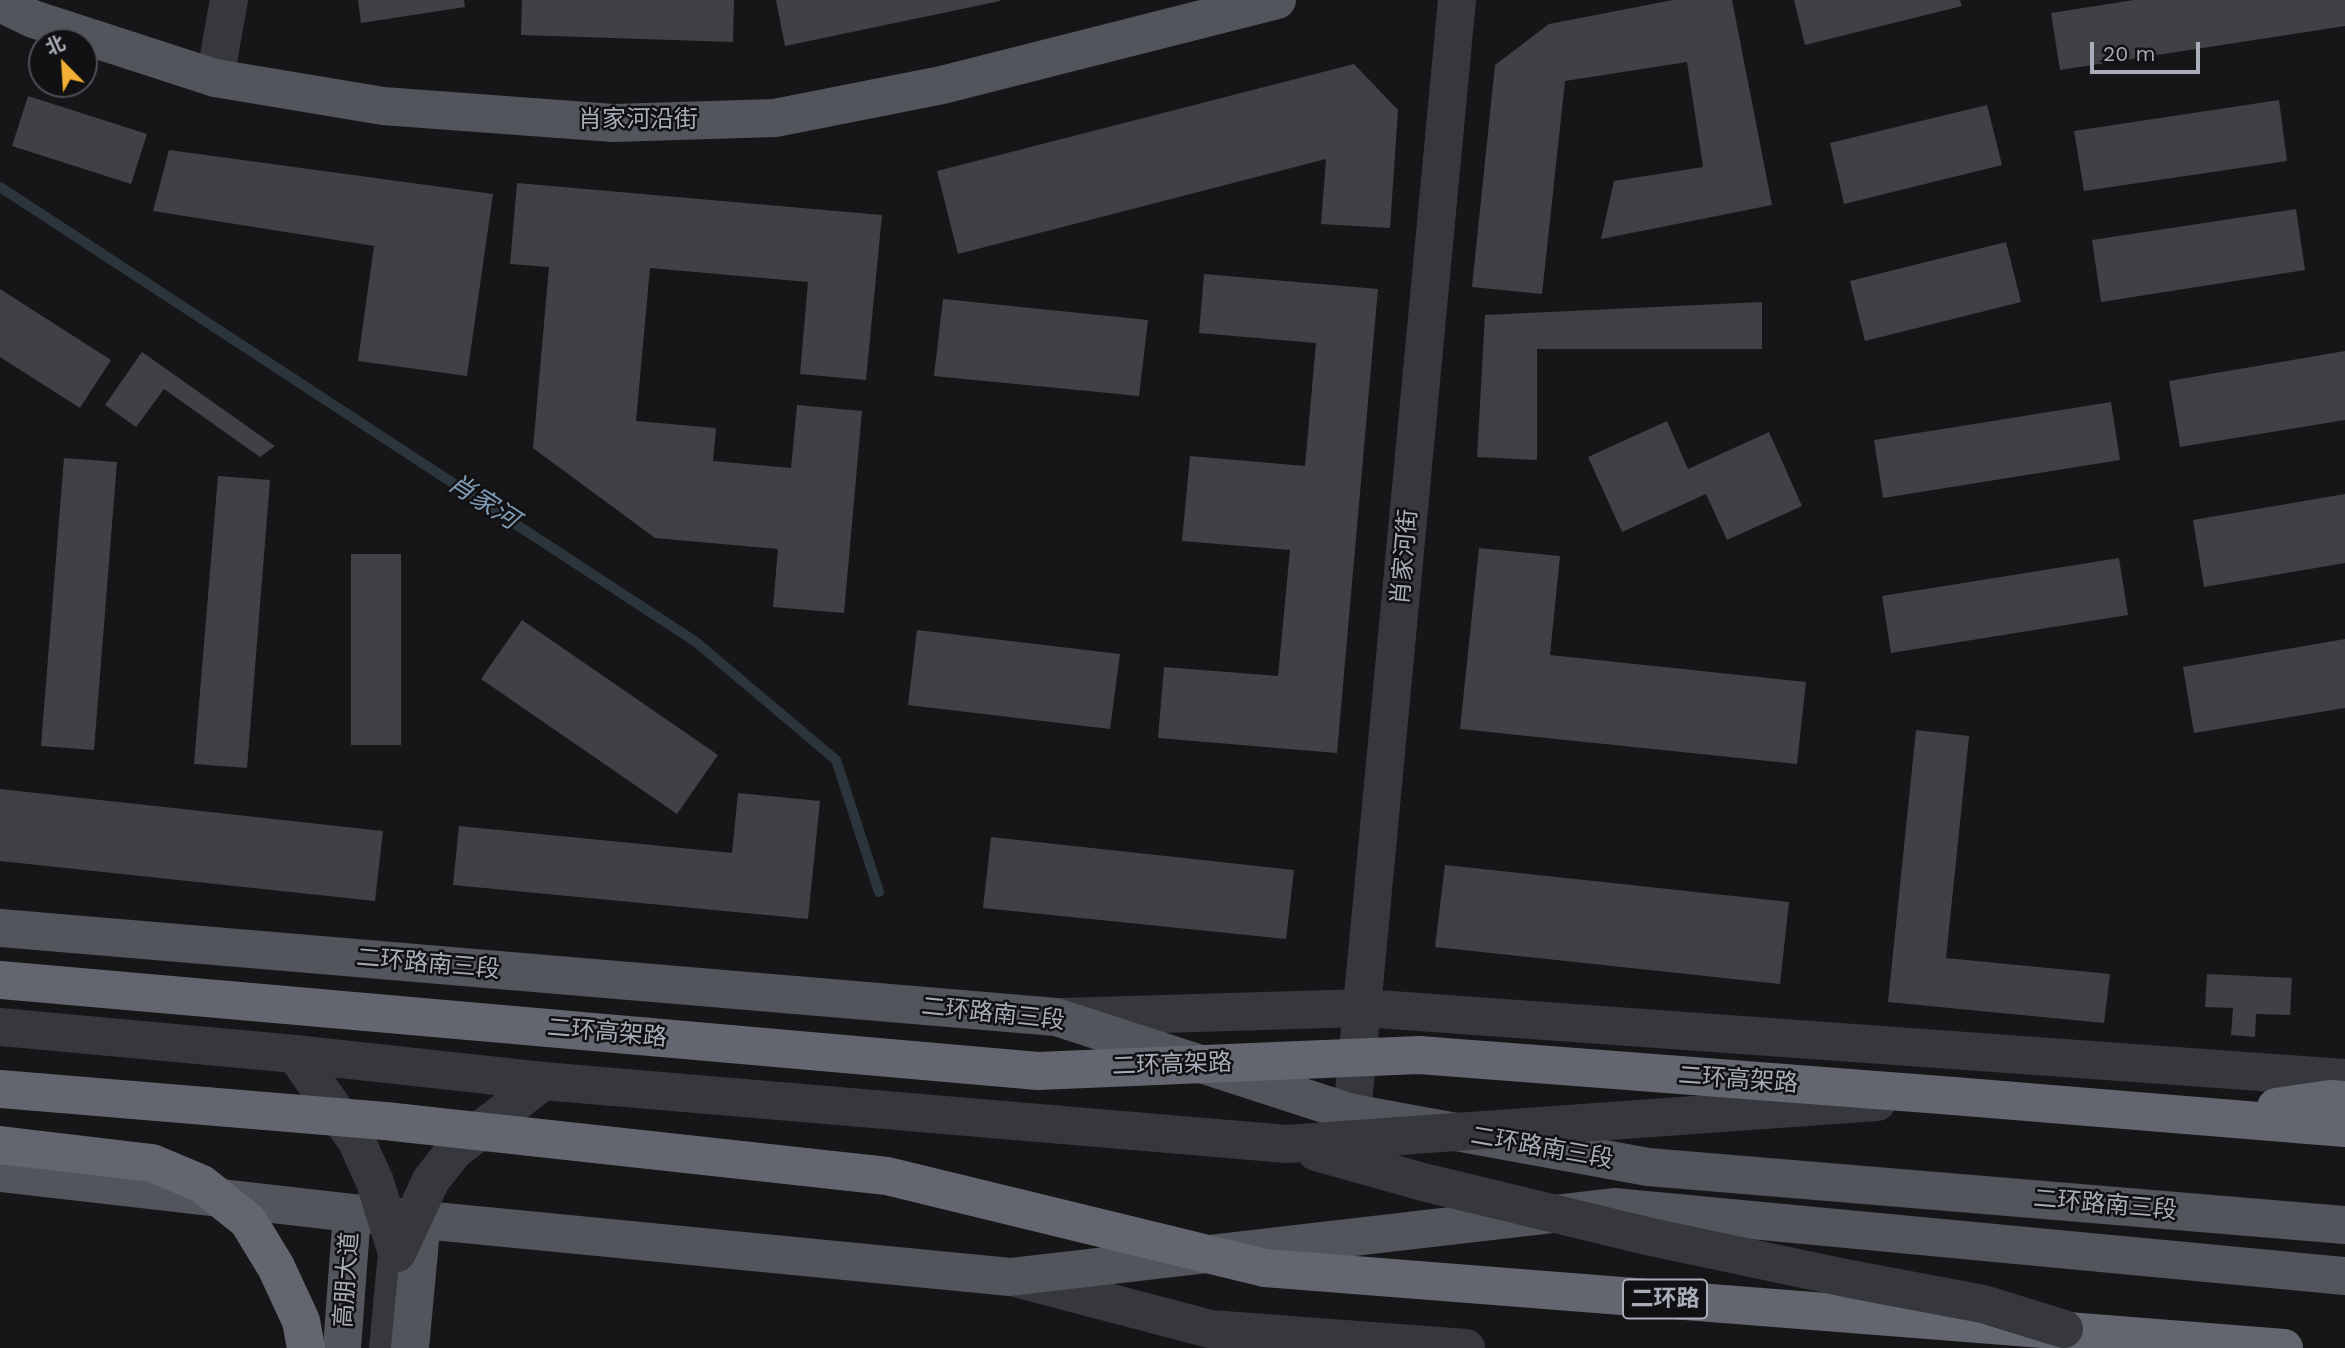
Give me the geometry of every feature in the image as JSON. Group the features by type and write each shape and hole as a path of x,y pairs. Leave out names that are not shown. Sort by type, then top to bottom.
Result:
{"highway":[{"name":"二环高架路","path":"0,980 1038,1071 1419,1055 2345,1128"},
{"name":"二环路","path":"0,1088 385,1121 887,1176 1265,1268 2078,1339"},
{"path":"2215,1117 2330,1099 2345,1100"},
{"path":"0,1145 152,1163 202,1184 248,1221 276,1267 301,1321 306,1348"},
{"path":"2078,1339 2284,1348"}],"main road":[{"name":"肖家河沿街","path":"0,3 33,19 215,78 383,106 613,122 775,118 942,85 1277,0"},
{"name":"二环路南三段","path":"0,928 1056,1017 1352,1113 1648,1167 2345,1225"},
{"name":"二环路南三段","path":"0,1174 352,1213 1010,1277 1614,1207 2345,1276"},
{"name":"高朋大道","path":"342,1348 352,1213"},
{"path":"410,1348 422,1219"}],"street":[{"path":"215,78 229,0"},
{"name":"肖家河街","path":"1352,1113 1457,0"},
{"path":"1056,1017 1363,1008 2345,1078"},
{"path":"0,1027 295,1054 542,1081 1287,1144 1954,1096"},
{"path":"295,1054 356,1140 375,1182 397,1253"},
{"path":"388,1348 397,1253 431,1180 454,1151 542,1081"},
{"path":"1287,1144 1423,1182 1651,1237 1983,1304 2078,1339"},
{"path":"1010,1277 1210,1329 1466,1348"}],"building":[{"path":"358,0 464,0 465,7 361,23"},
{"path":"522,0 734,0 733,42 521,35"},
{"path":"776,0 1000,0 1000,1 785,46"},
{"path":"1673,0 1732,0 1772,205 1601,239 1614,181 1703,167 1687,62 1565,81 1542,294 1472,287 1495,65 1549,24"},
{"path":"1794,0 1960,0 1962,6 1805,45"},
{"path":"2134,0 2345,0 2345,26 2060,70 2051,13"},
{"path":"1354,64 1398,110 1390,228 1321,224 1326,159 958,254 937,171"},
{"path":"28,96 147,134 131,184 12,146"},
{"path":"2279,100 2287,161 2084,191 2074,131"},
{"path":"1987,105 2002,165 1844,204 1830,143"},
{"path":"169,150 493,194 467,376 358,361 374,246 153,211"},
{"path":"517,183 882,215 866,380 800,374 808,282 650,268 636,421 716,428 713,461 791,468 797,405 862,411 844,613 773,607 778,549 655,538 533,448 549,267 510,264"},
{"path":"2296,209 2305,270 2101,302 2092,240"},
{"path":"2006,242 2021,302 1865,341 1850,281"},
{"path":"1204,274 1378,289 1337,753 1158,738 1164,667 1278,676 1290,550 1182,541 1190,456 1305,466 1316,343 1199,333"},
{"path":"0,289 111,360 80,408 0,357"},
{"path":"943,299 1148,320 1139,396 934,376"},
{"path":"1762,302 1762,349 1537,349 1537,460 1477,457 1485,315"},
{"path":"2345,351 2345,420 2180,447 2169,381"},
{"path":"142,352 275,446 260,457 164,389 136,427 105,405"},
{"path":"2111,402 2120,460 1883,498 1874,440"},
{"path":"1667,421 1688,469 1769,432 1802,506 1727,540 1706,494 1622,532 1588,457"},
{"path":"64,458 117,462 94,750 41,746"},
{"path":"218,476 270,480 247,768 194,764"},
{"path":"2345,494 2345,563 2204,587 2193,520"},
{"path":"1479,548 1560,556 1550,655 1806,682 1797,764 1460,729"},
{"path":"351,554 401,554 401,745 351,745"},
{"path":"2119,558 2128,615 1891,653 1882,596"},
{"path":"522,620 718,755 677,814 481,679"},
{"path":"917,630 1120,654 1110,729 908,705"},
{"path":"2345,639 2345,708 2194,733 2183,667"},
{"path":"1916,730 1969,736 1946,958 2110,974 2104,1023 1888,1002"},
{"path":"0,789 383,831 375,901 0,861"},
{"path":"738,793 820,801 808,919 453,885 459,826 732,853"},
{"path":"991,837 1294,870 1286,939 983,908"},
{"path":"1445,865 1789,902 1780,984 1435,947"},
{"path":"2207,974 2292,978 2290,1015 2256,1014 2255,1037 2231,1035 2233,1008 2205,1007"}],"waterway":[{"name":"肖家河","path":"0,187 696,642 836,760 879,892"}]}
